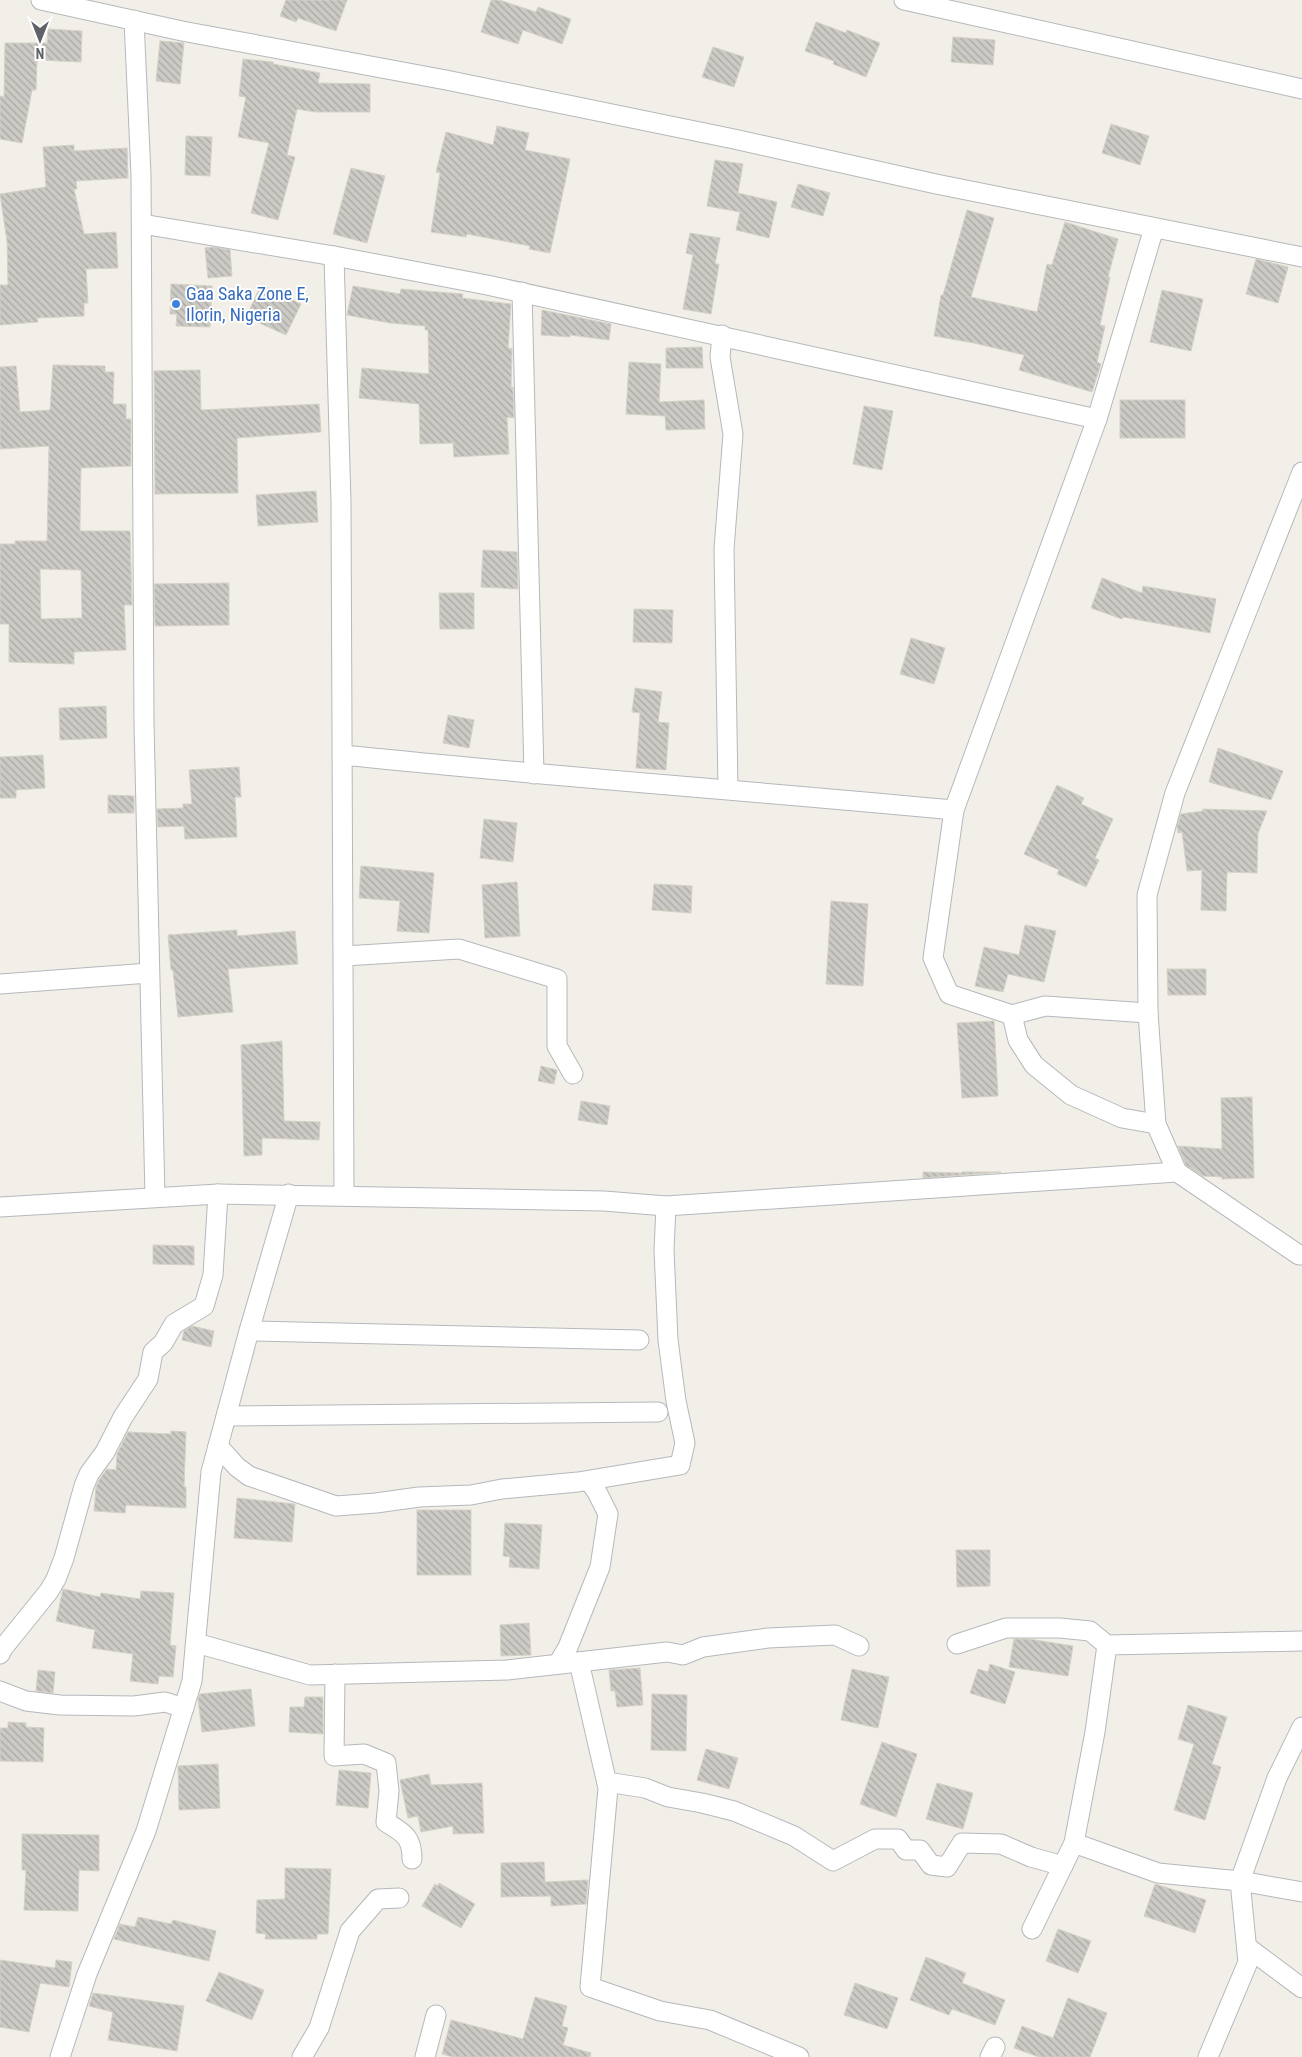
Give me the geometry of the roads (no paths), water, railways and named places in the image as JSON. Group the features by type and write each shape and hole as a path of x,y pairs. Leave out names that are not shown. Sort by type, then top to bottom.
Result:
{"street":[{"path":"41,0 134,20 466,84 734,139 936,184 1302,257"},
{"path":"904,0 1302,89"},
{"path":"134,20 142,224 144,713 155,1197"},
{"path":"142,224 334,256 522,292 1097,419"},
{"path":"1148,1013 1046,1006 1012,1015 949,994 933,958 954,810 1097,419 1154,228"},
{"path":"334,256 341,503 344,1194"},
{"path":"522,292 534,774"},
{"path":"722,335 720,357 733,434 724,549 728,789"},
{"path":"1302,472 1175,793 1147,895 1148,1013 1156,1124 1177,1172 1299,1255 1302,1255"},
{"path":"343,756 954,810"},
{"path":"344,956 459,949 556,979 556,1046 573,1074"},
{"path":"0,984 149,973"},
{"path":"1012,1015 1018,1040 1034,1065 1072,1095 1122,1118 1156,1124"},
{"path":"0,1206 218,1194 344,1194 604,1201 666,1206 1177,1172"},
{"path":"0,1654 56,1579 89,1474 105,1452 123,1417 148,1379 153,1352 163,1343 174,1324 204,1306 213,1275 218,1194"},
{"path":"66,2051 87,1974 146,1831 192,1682 211,1472 249,1331 289,1194"},
{"path":"218,1446 237,1467 249,1476 336,1506 419,1497 471,1495 502,1489 589,1481 680,1465 685,1443 676,1400 668,1340 664,1250 666,1206"},
{"path":"249,1331 639,1340"},
{"path":"226,1416 658,1412"},
{"path":"558,1664 568,1647 600,1567 608,1514 589,1481"},
{"path":"957,1644 1006,1628 1060,1628 1090,1631 1106,1645 1302,1641"},
{"path":"196,1643 310,1674 507,1670 667,1652 683,1655 703,1647 768,1638 835,1635 859,1646"},
{"path":"1032,1929 1074,1843 1095,1732 1106,1645"},
{"path":"579,1662 608,1788 590,1987 660,2011 710,2020 799,2057"},
{"path":"335,1674 334,1756 364,1754 386,1763 389,1791 386,1822 405,1835 412,1845 412,1859"},
{"path":"0,1691 26,1701 60,1705 134,1706 165,1702 184,1708"},
{"path":"1208,2057 1248,1962 1240,1881 1277,1778 1302,1727"},
{"path":"607,1782 646,1788 668,1797 734,1811 794,1836 833,1861 875,1839 898,1839 906,1850 920,1850 931,1865 947,1867 962,1843 1001,1844 1031,1857 1063,1866"},
{"path":"1074,1843 1158,1873 1240,1881 1302,1892"},
{"path":"302,2057 319,2028 350,1931 378,1899 399,1898"},
{"path":"1246,1947 1302,1988"},
{"path":"425,2057 436,2015"}],"place":[{"name":"Gaa Saka Zone E, Ilorin, Nigeria","path":"176,304"}]}
